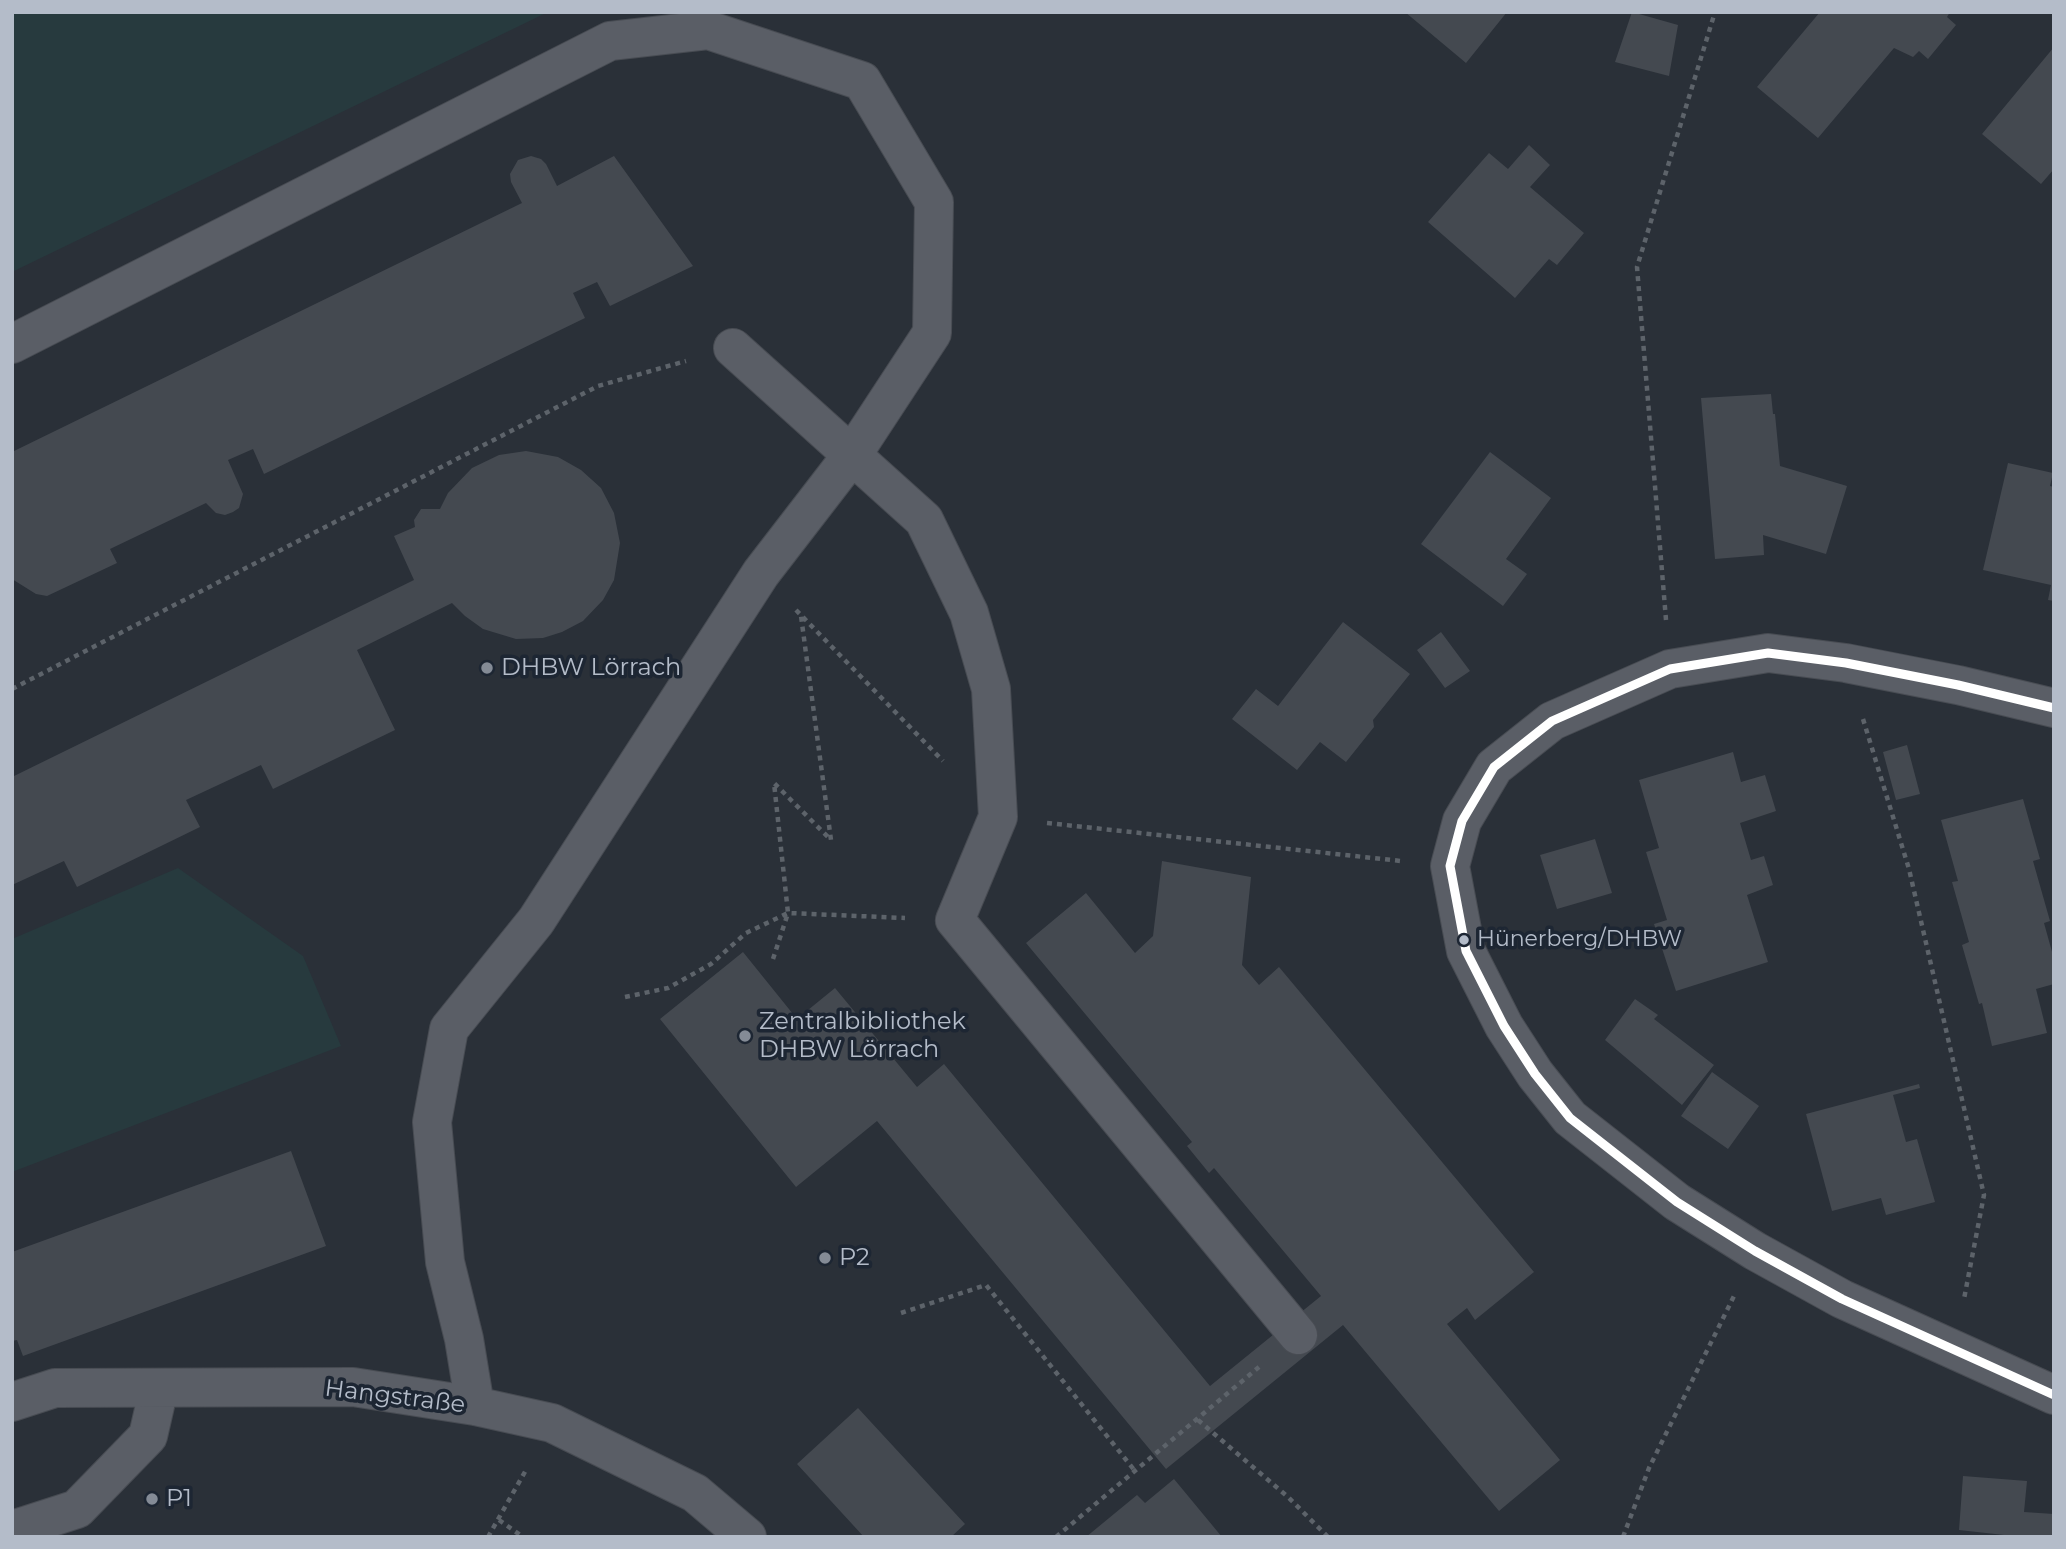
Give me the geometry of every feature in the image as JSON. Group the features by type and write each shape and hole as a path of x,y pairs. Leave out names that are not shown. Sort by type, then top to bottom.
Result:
{"street":[{"path":"12,344 610,41 708,30 862,81 934,202 933,333 852,455 761,573 536,920 449,1029 432,1122 445,1262 464,1339 475,1406"},
{"path":"733,348 924,520 969,613 991,689 998,817 955,920 1298,1335"},
{"path":"2054,708 1958,685 1846,663 1768,653 1670,669 1552,721 1494,767 1462,821 1450,866 1466,951 1510,1036 1535,1074 1570,1118 1676,1202 1755,1251 1842,1299 2054,1395"},
{"name":"Hangstraße","path":"12,1402 55,1388 353,1387 475,1406 552,1423 695,1493 747,1537"},
{"path":"12,1530 77,1509 148,1436 159,1388"}],"path":[{"path":"1663,589 1637,267 1715,12"},
{"path":"12,689 598,386 733,348"},
{"path":"761,573 998,817 1450,866"},
{"path":"773,959 788,913 774,783 831,840 801,615"},
{"path":"1846,663 1909,869 1983,1195 1955,1351"},
{"path":"625,997 668,988 711,964 746,933 788,913 955,920"},
{"path":"901,1313 986,1285 1135,1471"},
{"path":"1056,1537 1298,1335"},
{"path":"1623,1537 1649,1468 1715,1336"},
{"path":"1198,1419 1288,1497 1328,1537"},
{"path":"488,1537 552,1423"},
{"path":"499,1520 523,1537"}],"green space":[{"path":"12,12 548,12 12,272"},
{"path":"178,868 303,956 341,1046 12,1172 12,939"}],"building":[{"path":"1405,12 1507,12 1466,63"},
{"path":"1632,12 1678,25 1669,76 1615,62"},
{"path":"1820,12 1950,12 1947,17 1956,25 1928,59 1919,51 1913,57 1894,48 1818,138 1757,87"},
{"path":"2054,47 2054,169 2041,184 1982,134"},
{"path":"1529,145 1550,165 1530,187 1584,233 1557,265 1549,259 1515,298 1428,222 1489,153 1508,169"},
{"path":"531,156 546,164 557,186 614,156 693,266 610,306 597,282 573,293 585,318 264,474 253,449 228,460 243,494 239,508 233,512 225,515 216,513 206,503 110,549 117,563 47,596 36,594 12,579 12,452 522,203 511,182 510,174 518,160"},
{"path":"1771,394 1780,466 1847,486 1826,554 1763,535 1764,555 1715,559 1701,398"},
{"path":"526,451 558,457 581,470 601,488 614,513 620,543 614,580 603,600 583,621 543,638 516,639 483,629 452,603 357,650 395,730 273,789 261,765 186,800 200,827 77,887 64,861 12,885 12,777 414,580 394,536 415,527 414,520 421,509 440,509 448,493 472,468 499,455"},
{"path":"1490,452 1551,498 1506,559 1527,574 1503,606 1421,544"},
{"path":"2008,463 2053,473 2050,486 2054,487 2054,601 2048,600 2051,585 1983,570"},
{"path":"1343,622 1410,674 1373,720 1374,727 1346,762 1320,742 1297,770 1232,719 1256,689 1278,706"},
{"path":"1441,632 1470,671 1445,688 1417,650"},
{"path":"1907,745 1920,794 1896,800 1883,752"},
{"path":"1733,752 1741,782 1765,775 1776,811 1740,823 1751,860 1764,856 1773,885 1747,895 1768,962 1676,991 1654,924 1667,920 1646,852 1659,848 1639,780"},
{"path":"2023,799 2040,859 2033,861 2050,921 2044,923 2054,959 2054,984 2036,989 2047,1033 1992,1046 1982,1003 1979,1004 1962,945 1969,942 1952,882 1958,881 1941,820"},
{"path":"1595,839 1612,893 1557,909 1540,855"},
{"path":"1162,861 1251,877 1242,965 1259,985 1279,967 1534,1272 1475,1320 1467,1308 1447,1324 1560,1460 1499,1511 1343,1325 1166,1469 877,1121 796,1187 660,1019 743,952 797,1019 835,988 917,1087 944,1064 1210,1386 1321,1296 1214,1168 1209,1173 1187,1146 1192,1142 1026,943 1086,893 1135,953 1153,936"},
{"path":"1635,999 1658,1015 1654,1019 1714,1065 1682,1105 1605,1040"},
{"path":"1712,1072 1759,1106 1728,1149 1681,1116"},
{"path":"1919,1084 1920,1088 1893,1095 1906,1142 1917,1139 1935,1202 1886,1215 1881,1198 1832,1211 1806,1114"},
{"path":"291,1151 326,1246 23,1356 17,1340 12,1341 12,1252"},
{"path":"858,1408 965,1524 951,1537 864,1537 797,1464"},
{"path":"1963,1476 2027,1481 2024,1512 2054,1514 2054,1537 2022,1537 1959,1530"},
{"path":"1174,1479 1222,1537 1086,1537 1137,1495 1145,1503"}],"transit line":[{"path":"2054,708 1958,685 1846,663 1768,653 1670,669 1552,721 1494,767 1462,821 1450,866 1466,951 1504,1026 1535,1074 1570,1118 1677,1202 1755,1251 1842,1299 2054,1395"}],"place":[{"name":"DHBW Lörrach","path":"487,668"},
{"name":"Hünerberg/DHBW","path":"1464,940"},
{"name":"Zentralbibliothek DHBW Lörrach","path":"745,1036"},
{"name":"P2","path":"825,1258"},
{"name":"P1","path":"152,1499"}]}
